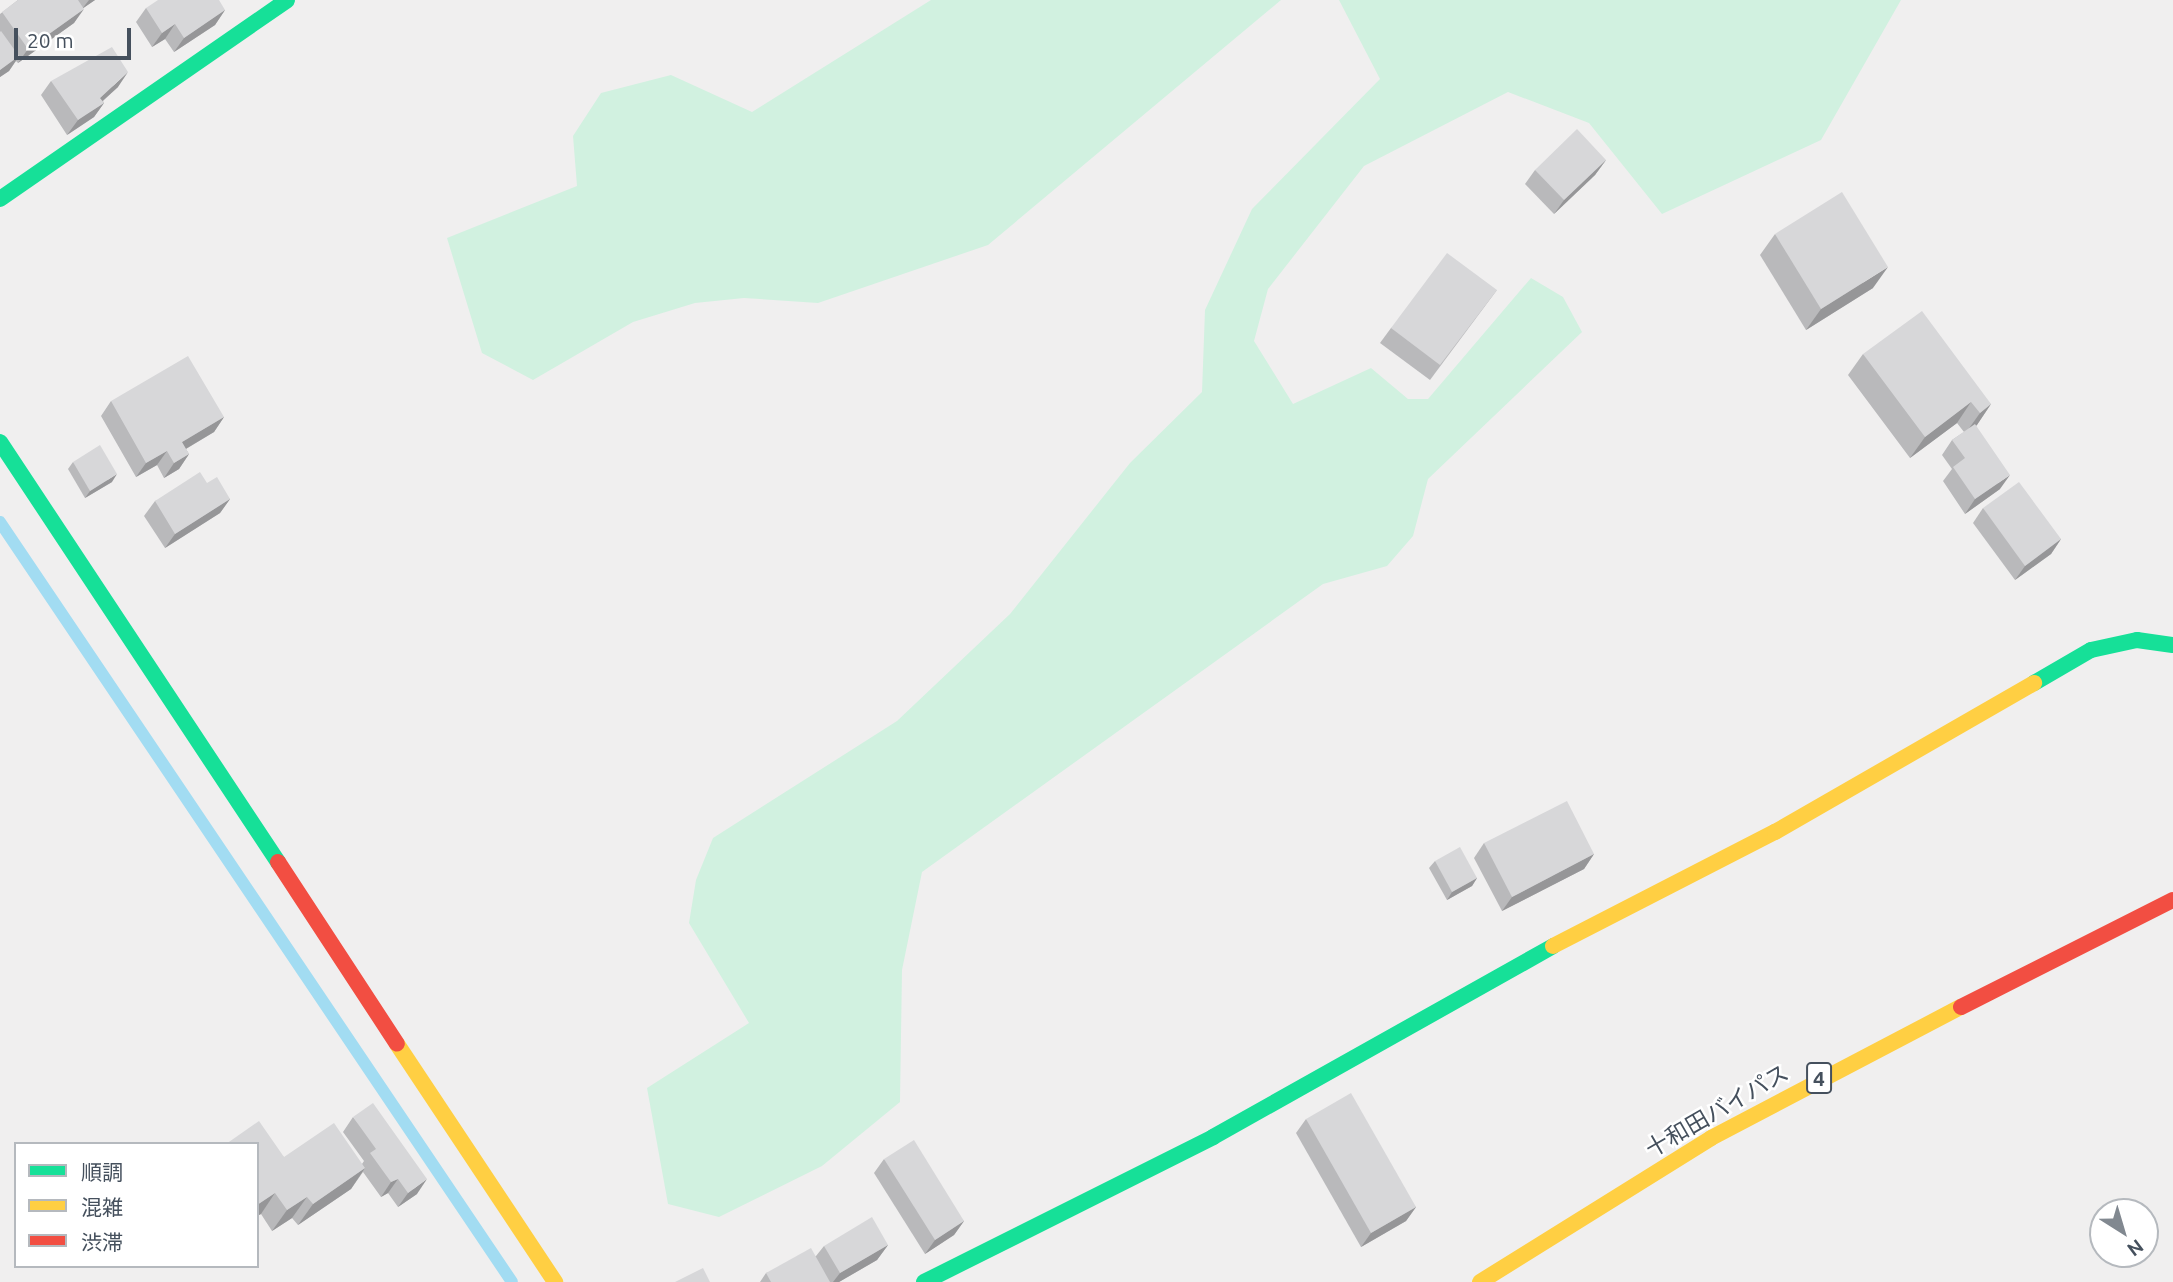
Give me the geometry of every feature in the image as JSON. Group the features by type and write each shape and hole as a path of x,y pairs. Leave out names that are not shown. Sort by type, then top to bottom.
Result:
{"main road":[{"path":"0,199 287,0"},
{"path":"0,442 555,1282"},
{"path":"924,1282 1213,1137 1497,974 1775,832 2091,650 2137,640 2173,645"},
{"name":"十和田バイパス","path":"1480,1282 1722,1132 2173,900"}],"green space":[{"path":"931,0 1281,0 988,245 818,303 744,298 695,303 633,322 533,380 482,353 447,238 577,186 573,136 601,93 671,75 752,112"},
{"path":"1339,0 1901,0 1821,140 1662,214 1589,123 1508,92 1364,166 1268,289 1254,341 1293,404 1371,368 1408,399 1428,399 1531,278 1563,297 1582,332 1428,479 1413,536 1387,566 1323,584 922,872 902,970 900,1102 822,1166 719,1217 668,1204 647,1088 749,1023 689,923 696,880 713,838 897,721 1010,614 1130,463 1202,392 1205,310 1252,209 1380,79"}],"building":[{"path":"18,0 78,0 84,9 28,49 2,12"},
{"path":"158,0 219,0 225,10 184,38 175,24 162,33 146,8"},
{"path":"0,32 19,56 0,70"},
{"path":"112,47 128,72 100,98 104,103 78,120 51,81"},
{"path":"1577,129 1606,160 1564,200 1535,170"},
{"path":"1842,192 1888,267 1821,309 1775,234"},
{"path":"1447,253 1497,290 1440,365 1391,328"},
{"path":"1922,311 1991,404 1980,413 1971,402 1925,437 1863,354"},
{"path":"188,356 224,417 182,442 189,454 174,463 167,451 146,463 111,401"},
{"path":"1975,424 2010,475 1975,499 1953,467 1965,458 1952,440"},
{"path":"100,445 117,474 90,491 73,462"},
{"path":"200,472 207,483 217,477 230,499 175,534 155,501"},
{"path":"2019,482 2061,539 2025,566 1983,508"},
{"path":"1567,801 1594,854 1512,897 1484,843"},
{"path":"1460,847 1477,878 1452,892 1435,861"},
{"path":"1351,1093 1416,1207 1371,1233 1306,1119"},
{"path":"373,1103 427,1179 408,1193 398,1179 391,1182 370,1153 376,1149 353,1117"},
{"path":"259,1121 284,1157 334,1123 365,1168 313,1204 307,1197 287,1210 275,1193 259,1204 259,1142 229,1142"},
{"path":"914,1140 964,1221 935,1240 884,1159"},
{"path":"872,1217 888,1245 840,1273 824,1246"},
{"path":"811,1248 830,1282 771,1282 766,1273"},
{"path":"703,1268 710,1282 675,1282"}],"waterway":[{"path":"0,522 512,1282"}],"traffic: fast":[{"path":"0,199 287,0"},
{"path":"0,442 278,862"},
{"path":"2034,683 2091,650 2137,640 2173,645"},
{"path":"924,1282 1213,1137 1553,946"}],"traffic: slow":[{"path":"1553,946 1775,832 2034,683"},
{"path":"1480,1282 1711,1138 1961,1007"},
{"path":"397,1044 555,1282"}],"traffic: jam":[{"path":"278,862 397,1044"},
{"path":"1961,1007 2173,900"}]}
